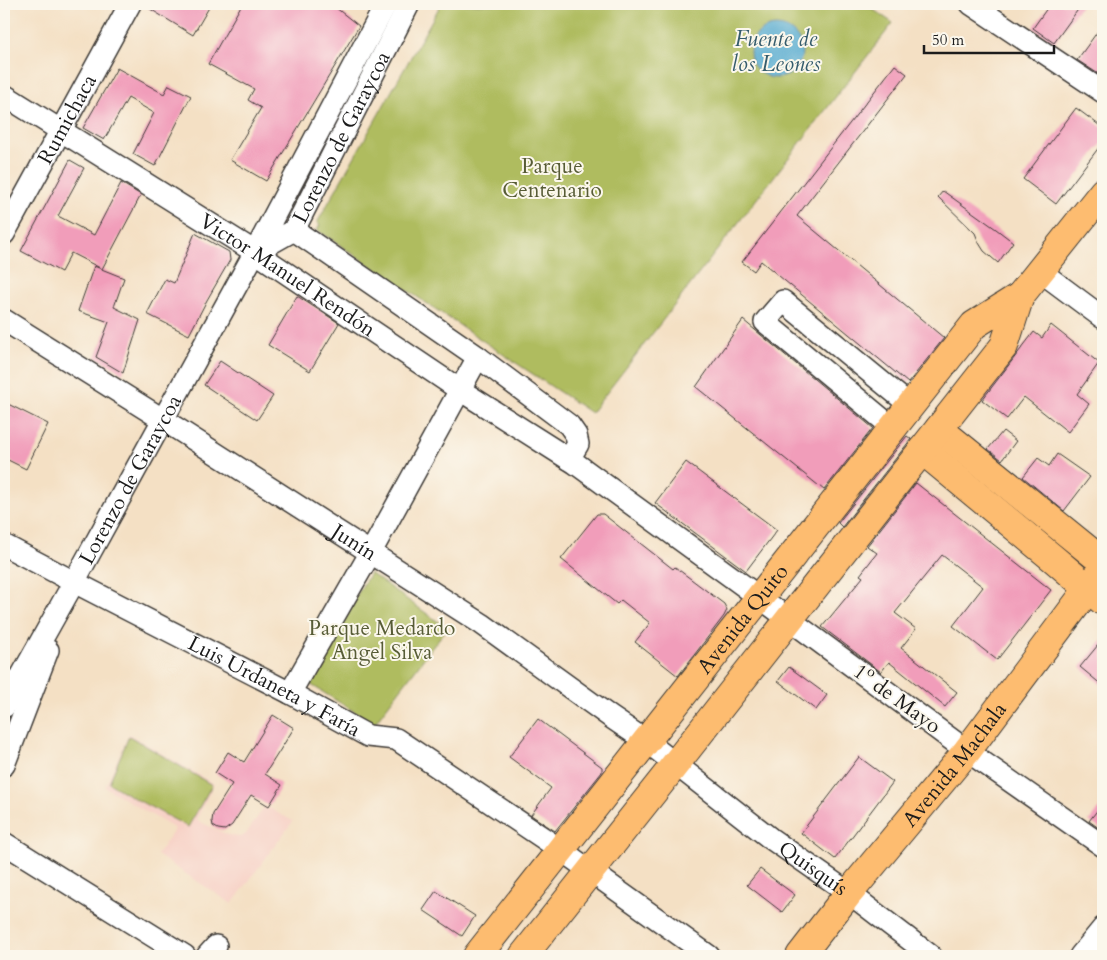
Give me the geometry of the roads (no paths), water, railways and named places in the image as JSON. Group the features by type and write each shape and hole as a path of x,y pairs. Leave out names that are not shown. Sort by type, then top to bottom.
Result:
{"main road":[{"name":"Avenida Quito","path":"477,956 974,325 1020,296 1103,192"},
{"name":"Avenida Quito","path":"523,956 590,871 685,771 789,619 1004,346 1020,296"},
{"path":"930,439 1103,562"},
{"path":"930,439 1055,560 1098,586"},
{"name":"Avenida Machala","path":"800,956 1098,586"}],"street":[{"name":"Rumichaca","path":"4,234 130,4"},
{"path":"971,4 1103,92"},
{"name":"Lorenzo de Garaycoa","path":"255,252 294,230 391,8"},
{"name":"Lorenzo de Garaycoa","path":"4,707 391,8"},
{"name":"Victor Manuel Rendón","path":"4,95 255,252 460,390 569,459 789,619"},
{"name":"Victor Manuel Rendón","path":"294,230 478,357 569,425 576,435 578,444 569,459"},
{"path":"1040,271 1103,318"},
{"path":"893,428 765,322 783,301 911,406"},
{"name":"Junín","path":"4,320 482,624 685,771"},
{"path":"290,693 478,357"},
{"name":"Luis Urdaneta y Faría","path":"4,545 290,693 368,736 396,739 561,850 709,956"},
{"path":"4,765 74,582"},
{"name":"1º de Mayo","path":"789,619 967,751 1103,846"},
{"name":"Quisquís","path":"685,771 770,838 849,893 931,956"},
{"path":"4,843 185,956"},
{"path":"1080,956 1103,928"}],"water":[{"name":"Fuente de los Leones","path":"771,26 781,26 790,30 798,38 802,52 798,66 790,74 781,78 771,78 762,74 754,66 750,57 750,47 754,38 762,30"}],"park label":[{"name":"Parque Centenario","path":"552,178"},
{"name":"Parque Medardo Angel Silva","path":"382,640"}]}
